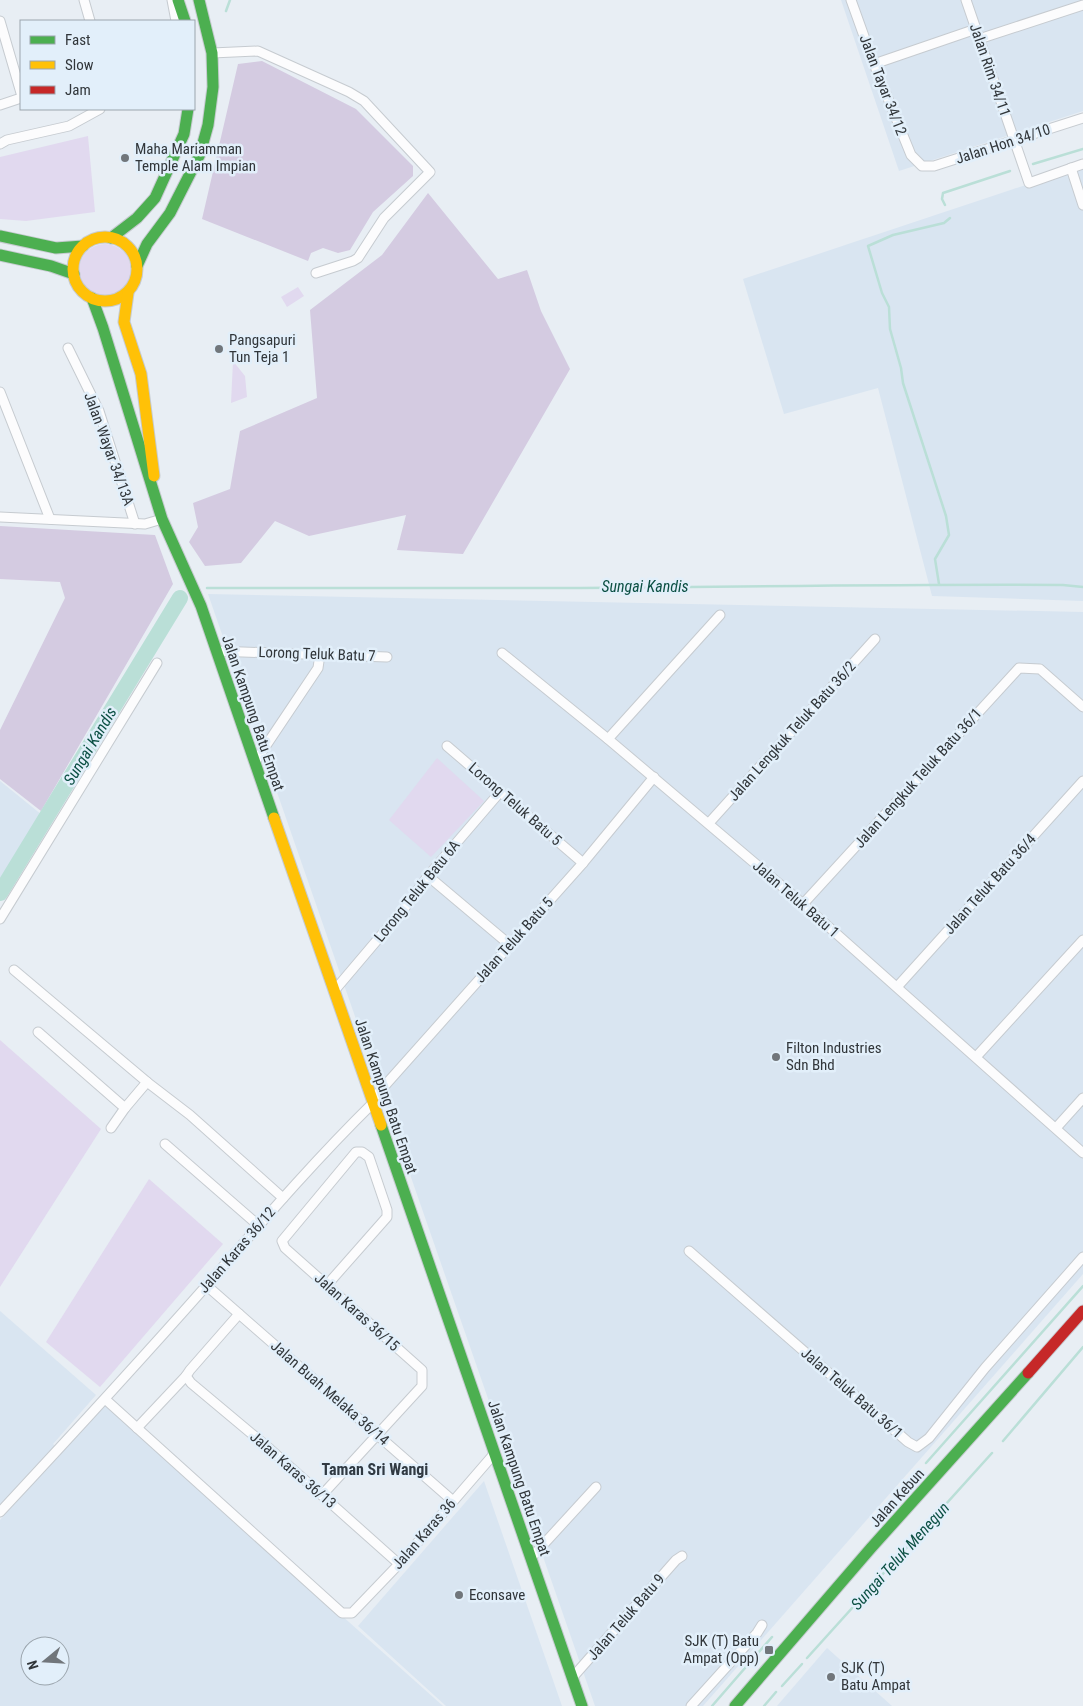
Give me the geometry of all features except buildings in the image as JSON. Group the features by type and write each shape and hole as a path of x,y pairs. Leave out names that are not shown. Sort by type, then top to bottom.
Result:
{"main road":[{"path":"178,0 185,20"},
{"path":"137,266 147,244 170,213 200,154 208,125 213,87 212,53 199,0"},
{"path":"111,238 137,218 155,198 184,134 188,110"},
{"path":"0,236 56,248 84,246"},
{"path":"111,238 122,242 130,248 135,256 137,276 134,285 128,293 110,301 101,301 84,293 78,286 74,274 76,256 89,241 111,238"},
{"path":"0,256 51,266 74,274"},
{"name":"Jalan Kampung Batu Empat","path":"128,293 124,322 141,374 154,471 155,498"},
{"name":"Jalan Kampung Batu Empat","path":"92,298 162,519 200,606 216,651 582,1706"},
{"name":"Jalan Kebun","path":"735,1706 871,1548 1083,1312"}],"street":[{"path":"84,0 90,20"},
{"path":"172,0 176,20"},
{"name":"Jalan Tayar 34/12","path":"851,0 874,64 911,155 922,166"},
{"name":"Jalan Rim 34/11","path":"966,0 1028,183 1071,168"},
{"path":"979,39 1083,5"},
{"path":"0,21 20,90"},
{"path":"874,64 976,29"},
{"path":"212,53 258,51 349,92 364,101 430,172 384,218 358,258 316,273"},
{"path":"0,105 20,98"},
{"path":"0,144 7,140 69,126 98,110"},
{"name":"Jalan Hon 34/10","path":"922,166 934,166 1083,118"},
{"path":"1083,164 1071,168 1083,205"},
{"name":"Jalan Wayar 34/13A","path":"68,348 98,411 135,524"},
{"path":"0,392 50,519"},
{"path":"0,517 135,524 145,524 162,519"},
{"path":"608,738 720,615"},
{"name":"Jalan Lengkuk Teluk Batu 36/2","path":"709,823 875,639"},
{"name":"Lorong Teluk Batu 7","path":"216,651 387,657"},
{"name":"Jalan Teluk Batu 1","path":"502,653 608,738 709,823 1083,1152"},
{"path":"255,762 318,668 320,654"},
{"path":"0,919 157,663"},
{"name":"Jalan Lengkuk Teluk Batu 36/1","path":"803,904 1019,668 1040,669 1083,707"},
{"name":"Lorong Teluk Batu 5","path":"447,746 583,863"},
{"name":"Jalan Teluk Batu 5","path":"372,1102 583,863 654,777"},
{"name":"Jalan Teluk Batu 36/4","path":"897,988 1083,781"},
{"name":"Lorong Teluk Batu 6A","path":"334,990 500,792"},
{"path":"428,876 510,945"},
{"path":"976,1057 1083,940"},
{"path":"14,970 147,1082 190,1115 283,1198"},
{"path":"38,1032 125,1108"},
{"path":"111,1128 147,1082"},
{"path":"1056,1128 1083,1098"},
{"name":"Jalan Karas 36/12","path":"0,1512 105,1399 258,1225 372,1102"},
{"path":"165,1144 258,1225"},
{"name":"Jalan Karas 36/15","path":"328,1285 387,1217 387,1210 369,1157 362,1152 356,1152 282,1241 285,1248 422,1370 422,1386 377,1435"},
{"name":"Jalan Teluk Batu 36/1","path":"689,1251 908,1442 917,1447 929,1438 985,1368 1083,1257"},
{"name":"Jalan Buah Melaka 36/14","path":"206,1285 453,1501"},
{"path":"105,1399 137,1428 186,1376 239,1314"},
{"name":"Jalan Karas 36/13","path":"186,1376 191,1383 322,1495 399,1564"},
{"name":"Jalan Karas 36","path":"137,1428 342,1613 352,1613 399,1564 494,1454"},
{"path":"322,1495 377,1435"},
{"path":"530,1558 596,1487"},
{"name":"Jalan Teluk Batu 9","path":"572,1678 676,1560 682,1556"},
{"path":"691,1706 758,1633 762,1625"}],"shaded area":[{"path":"841,0 1083,0 1083,111 899,171"},
{"path":"262,61 356,109 413,166 413,176 373,212 350,250 338,253 323,248 311,253 308,261 202,219 238,64"},
{"path":"88,136 95,212 26,221 0,219 0,157"},
{"path":"1083,166 1083,601 932,596 878,388 784,414 743,279"},
{"path":"428,193 498,279 527,270 541,311 570,369 463,554 397,550 406,515 309,536 275,521 241,563 205,566 189,542 198,527 193,503 230,489 240,431 317,398 310,310 382,255"},
{"path":"100,244 110,244 119,248 127,256 131,270 127,284 119,292 110,296 100,296 91,292 83,284 79,275 79,265 83,256 91,248"},
{"path":"298,287 304,296 287,307 281,297"},
{"path":"233,361 245,376 247,397 231,403"},
{"path":"0,526 155,535 173,584 41,811 0,779 0,730 65,598 60,582 0,579"},
{"path":"208,594 1083,612 1083,1274 703,1706 595,1706"},
{"path":"437,758 484,801 431,857 389,820"},
{"path":"0,781 42,815 0,884"},
{"path":"0,1040 101,1129 0,1287"},
{"path":"149,1179 223,1244 100,1387 46,1342"},
{"path":"0,1311 96,1395 53,1444 56,1447 0,1508"},
{"path":"105,1404 443,1706 0,1706 0,1520"},
{"path":"484,1481 562,1706 446,1706 358,1626"},
{"name":"SJK (T) Batu Ampat","path":"827,1648 892,1706 777,1706"}],"waterway":[{"path":"226,11 230,0"},
{"path":"1033,164 1083,149"},
{"path":"945,205 942,199 943,193 1010,171"},
{"path":"939,584 935,559 949,535 946,516 903,383 901,368 890,329 889,307 882,293 868,246 893,235 944,223 950,218"},
{"name":"Sungai Kandis","path":"207,588 882,585 1063,585 1083,587"},
{"name":"Sungai Kandis","path":"0,893 180,598"},
{"path":"926,1463 1083,1286"},
{"name":"Sungai Teluk Menegun","path":"1003,1441 1083,1347"},
{"name":"Sungai Teluk Menegun","path":"807,1658 992,1453"},
{"path":"712,1706 772,1637"},
{"name":"Sungai Teluk Menegun","path":"782,1686 802,1664"},
{"name":"Sungai Teluk Menegun","path":"764,1706 776,1692"}],"traffic: fast":[{"path":"178,0 185,20"},
{"path":"137,266 147,244 170,213 200,154 208,125 213,87 212,53 199,0"},
{"path":"111,238 137,218 155,198 184,134 188,110"},
{"path":"0,236 56,248 83,246"},
{"path":"0,255 51,266 74,274"},
{"path":"92,298 162,519 201,606 274,818"},
{"path":"381,1125 582,1706"},
{"path":"735,1706 871,1548 1028,1373"}],"traffic: slow":[{"path":"105,237 117,239 128,246 135,257 137,269 135,281 128,292 117,299 105,301 93,299 82,292 75,281 73,269 75,257 82,246 93,239 105,237"},
{"path":"128,293 124,322 141,374 154,476"},
{"path":"274,818 381,1125"}],"traffic: jam":[{"path":"1028,1373 1083,1311"}],"place":[{"name":"Maha Mariamman Temple Alam Impian","path":"125,158"},
{"name":"Pangsapuri Tun Teja 1","path":"219,349"},
{"name":"Filton Industries Sdn Bhd","path":"776,1057"},
{"name":"Econsave","path":"459,1595"},
{"name":"SJK (T) Batu Ampat (Opp)","path":"769,1650"},
{"name":"SJK (T) Batu Ampat","path":"831,1677"}],"district":[{"name":"Taman Sri Wangi","path":"375,1469"}]}
